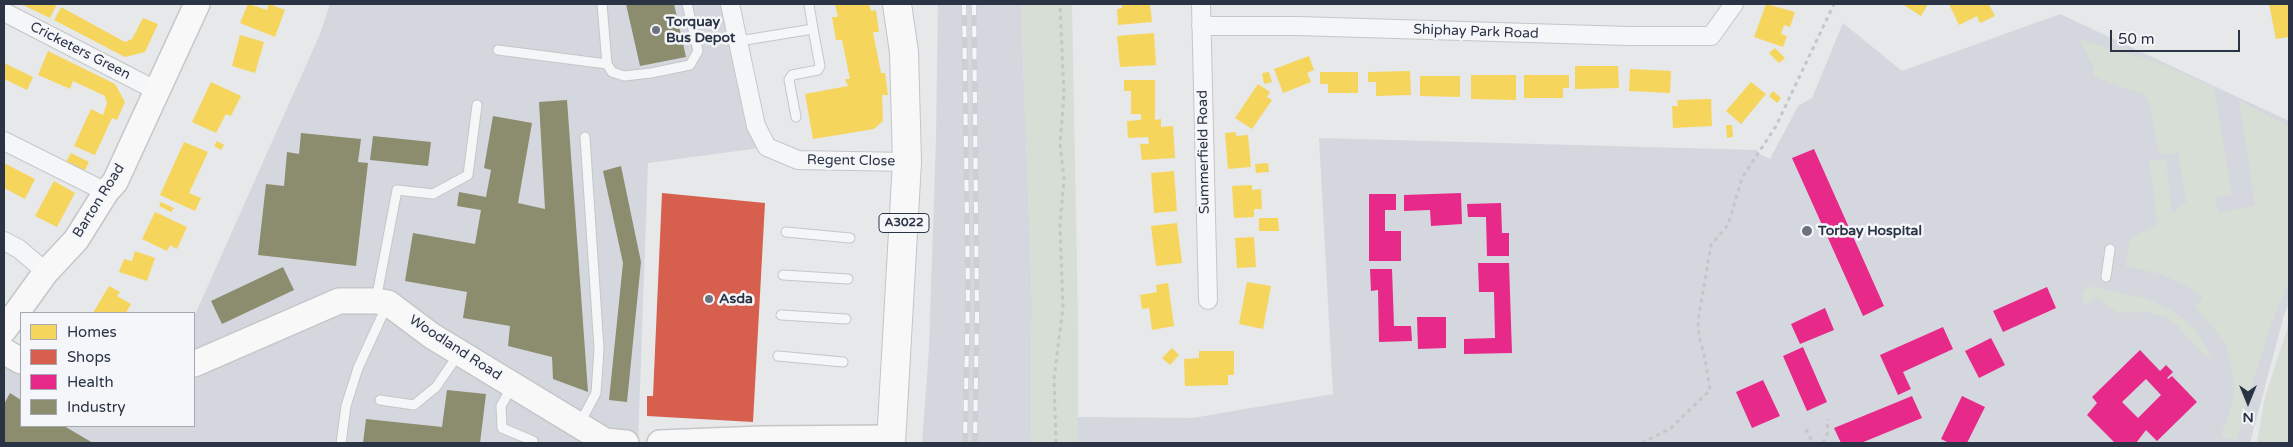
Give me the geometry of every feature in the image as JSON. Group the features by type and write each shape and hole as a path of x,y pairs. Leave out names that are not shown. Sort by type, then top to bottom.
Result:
{"main road":[{"name":"A3022","path":"891,441 907,162 904,52 897,4"}],"street":[{"name":"Barton Road","path":"4,330 46,272 76,240 106,192 115,182 197,4"},
{"name":"Regent Close","path":"730,4 756,126 767,147 798,160 907,162"},
{"name":"Summerfield Road","path":"1201,4 1208,300"},
{"name":"Shiphay Park Road","path":"1201,26 1297,26 1629,36 1711,36 1734,4"},
{"name":"Cricketers Green","path":"4,12 156,91"},
{"path":"4,141 106,192"},
{"path":"4,241 19,250 46,272"},
{"path":"195,364 339,301 382,302"},
{"name":"Woodland Road","path":"382,302 432,336 605,441 624,443"},
{"path":"4,352 20,360"},
{"path":"660,443 762,439 891,441"}],"lane":[{"path":"602,4 606,64 612,72 624,76 690,65 698,51 687,4"},
{"path":"796,117 789,80 792,75 818,70 820,66 809,4"},
{"path":"739,41 813,29"},
{"path":"498,50 606,64"},
{"path":"341,443 346,406 382,302 397,190 433,194 468,174 476,105"},
{"path":"579,425 596,393 598,349 585,137"},
{"path":"786,232 850,238"},
{"path":"2106,277 2110,250"},
{"path":"783,275 848,278"},
{"path":"781,315 846,319"},
{"path":"380,400 414,405 436,387 460,353"},
{"path":"778,356 843,362"},
{"path":"513,385 501,406 502,428 533,443"}],"path":[{"path":"1056,443 1054,379 1063,307 1060,226 1064,178 1060,144 1064,95 1060,4"},
{"path":"1642,443 1671,428 1710,390 1699,336 1698,321 1711,245 1728,225 1742,178 1776,126 1834,4"},
{"path":"1823,443 1827,434 1828,419"},
{"path":"1806,429 1813,443"}],"shaded area":[{"path":"330,4 730,4 767,147 648,163 638,443 4,443 4,355 20,369 20,427 195,427 195,315 320,34"},
{"path":"938,4 1021,4 1032,297 1031,443 922,443 929,349"},
{"path":"1021,4 1072,4 1078,326 1078,443 1031,443 1032,297"},
{"name":"Torbay Hospital","path":"2060,14 2289,121 2289,303 2284,315 2250,443 1078,443 1078,417 1193,418 1333,394 1319,138 1757,150 1757,153 1770,159 1798,106 1812,98 1843,23 1902,71"},
{"path":"2079,39 2157,62 2214,87 2232,194 2214,198 2220,213 2255,205 2239,100 2289,127 2289,282 2272,322 2244,410 2237,441 2220,437 2231,407 2234,390 2231,365 2225,343 2195,306 2203,298 2186,286 2161,274 2125,266 2130,239 2157,224 2152,177 2148,161 2166,159 2172,213 2186,202 2178,153 2159,155 2150,106 2144,94 2119,87 2094,76 2092,64"},
{"path":"2091,286 2148,299 2174,312 2195,328 2213,358 2205,357 2176,324 2165,317 2145,312 2117,313 2096,296 2086,306 2082,300 2083,292"},
{"path":"2289,323 2289,443 2257,442 2265,397"}],"building: Homes":[{"path":"21,4 57,4 50,18"},
{"path":"248,4 267,10 269,4 285,10 275,37 240,23"},
{"path":"835,4 869,4 871,11 876,10 879,32 873,32 881,73 885,73 888,95 882,95 883,121 874,129 813,139 805,94 848,86 845,79 850,79 842,40 836,40 832,17 838,17"},
{"path":"1122,4 1150,4 1152,22 1118,25 1117,9 1122,8"},
{"path":"1766,4 1795,12 1790,27 1784,25 1781,34 1787,36 1783,47 1754,37"},
{"path":"1902,4 1928,4 1921,16"},
{"path":"1949,4 1989,4 1995,16 1980,23 1977,16 1959,25"},
{"path":"2269,4 2289,4 2289,37 2276,39"},
{"path":"61,7 125,42 132,39 143,18 158,24 145,52 125,57 54,20"},
{"path":"1154,33 1156,65 1120,67 1117,36"},
{"path":"240,35 264,42 255,73 232,66"},
{"path":"1775,48 1785,58 1779,63 1769,53"},
{"path":"48,51 115,84 125,102 117,120 112,118 95,155 74,146 91,109 103,115 107,103 105,96 73,81 70,89 38,75"},
{"path":"1309,56 1314,70 1307,73 1311,82 1283,93 1274,69"},
{"path":"4,63 33,77 27,90 4,79"},
{"path":"1575,66 1618,66 1619,88 1575,89"},
{"path":"1630,69 1671,71 1670,93 1629,91"},
{"path":"1410,71 1411,95 1376,96 1376,82 1368,82 1368,72"},
{"path":"1269,72 1272,82 1264,84 1262,73"},
{"path":"1320,72 1358,72 1358,93 1328,93 1328,84 1320,84"},
{"path":"1471,75 1516,75 1516,100 1471,99"},
{"path":"1524,75 1569,75 1569,88 1563,88 1563,98 1524,98"},
{"path":"1420,76 1460,76 1460,97 1420,96"},
{"path":"1124,80 1155,80 1155,120 1161,119 1161,127 1173,126 1175,158 1142,160 1140,144 1149,144 1148,137 1128,138 1127,121 1141,120 1141,114 1131,114 1131,91 1124,91"},
{"path":"211,82 241,96 231,116 226,114 216,133 192,122"},
{"path":"1751,82 1766,94 1741,124 1726,111"},
{"path":"1258,84 1270,92 1267,97 1272,100 1252,129 1235,118"},
{"path":"1773,91 1781,98 1777,103 1769,96"},
{"path":"1711,99 1712,126 1673,128 1672,106 1678,106 1677,100"},
{"path":"1726,125 1732,125 1733,137 1727,138"},
{"path":"1236,132 1236,136 1248,135 1251,167 1228,169 1225,133"},
{"path":"217,141 224,145 221,150 214,146"},
{"path":"184,142 208,152 189,193 201,198 195,211 160,195"},
{"path":"71,153 89,162 83,174 64,165"},
{"path":"4,163 35,179 25,199 4,188"},
{"path":"1268,163 1269,172 1256,173 1255,164"},
{"path":"1174,171 1177,211 1154,213 1151,173"},
{"path":"54,181 75,193 57,227 35,216"},
{"path":"1252,185 1252,190 1261,189 1262,209 1254,209 1254,217 1234,218 1232,186"},
{"path":"161,202 174,208 171,212 159,206"},
{"path":"155,212 187,227 177,249 170,245 167,251 142,239"},
{"path":"1259,218 1278,218 1279,231 1259,231"},
{"path":"1177,223 1182,263 1156,266 1151,226"},
{"path":"1254,237 1256,267 1237,268 1235,238"},
{"path":"135,251 155,258 147,281 119,272 124,259 132,261"},
{"path":"1247,282 1271,286 1263,329 1239,324"},
{"path":"1168,283 1174,326 1152,330 1149,308 1142,309 1140,295 1157,292 1156,285"},
{"path":"109,286 120,292 117,296 131,304 127,312 94,312"},
{"path":"1172,348 1179,355 1170,365 1162,358"},
{"path":"1199,351 1234,351 1234,375 1228,375 1228,385 1185,386 1184,359 1199,358"}],"building: Shops":[{"name":"Asda","path":"662,193 765,203 753,422 647,416 647,396 653,396"}],"building: Health":[{"path":"1814,149 1884,306 1863,316 1792,158"},
{"path":"1461,193 1462,224 1431,226 1430,210 1404,211 1404,195"},
{"path":"1369,194 1396,194 1396,210 1385,210 1385,231 1401,231 1401,261 1369,261"},
{"path":"1501,203 1502,233 1509,233 1509,256 1487,256 1486,217 1468,217 1467,204"},
{"path":"1478,263 1509,263 1512,353 1464,354 1464,339 1495,338 1494,292 1479,292"},
{"path":"1370,269 1392,269 1394,326 1411,326 1412,341 1379,342 1378,290 1371,291"},
{"path":"2047,287 2056,308 2003,332 1993,311"},
{"path":"1825,308 1834,330 1800,344 1791,324"},
{"path":"1417,317 1446,317 1446,348 1418,349"},
{"path":"1943,327 1953,349 1903,372 1911,389 1898,395 1880,355"},
{"path":"1991,338 2005,365 1979,378 1965,351"},
{"path":"1803,347 1827,402 1807,411 1783,356"},
{"path":"2140,350 2160,371 2166,365 2173,372 2167,378 2172,376 2197,402 2157,441 2146,430 2136,443 2115,443 2087,415 2097,403 2092,397","holes":["2146,379 2161,395 2138,418 2122,402"]},
{"path":"1763,380 1780,416 1752,428 1736,392"},
{"path":"1912,396 1922,418 1861,443 1841,443 1834,428"},
{"path":"1962,396 1985,407 1967,443 1949,443 1941,439"}],"building: Industry":[{"name":"Torquay Bus Depot","path":"626,4 674,4 686,57 640,66"},
{"path":"567,100 588,392 553,379 552,357 508,346 510,326 463,318 467,292 405,281 413,233 475,244 481,210 457,206 459,192 486,197 491,170 484,168 493,116 532,123 518,203 545,209 539,102"},
{"path":"301,133 361,139 358,162 368,163 356,266 258,255 266,184 284,186 287,152 299,154"},
{"path":"373,136 431,142 428,166 370,160"},
{"path":"621,166 641,262 627,402 609,400 623,263 603,171"},
{"path":"283,267 294,290 222,324 211,301"},
{"path":"447,390 486,394 480,443 363,443 366,419 442,427"},
{"path":"10,393 20,399 20,427 66,427 93,443 4,443 4,404"}],"railway":[{"path":"964,4 968,294 965,443"},
{"path":"974,4 977,318 975,443"}],"place":[{"name":"Torquay Bus Depot","path":"656,30"},
{"name":"Torbay Hospital","path":"1807,231"},
{"name":"Asda","path":"709,299"}]}
